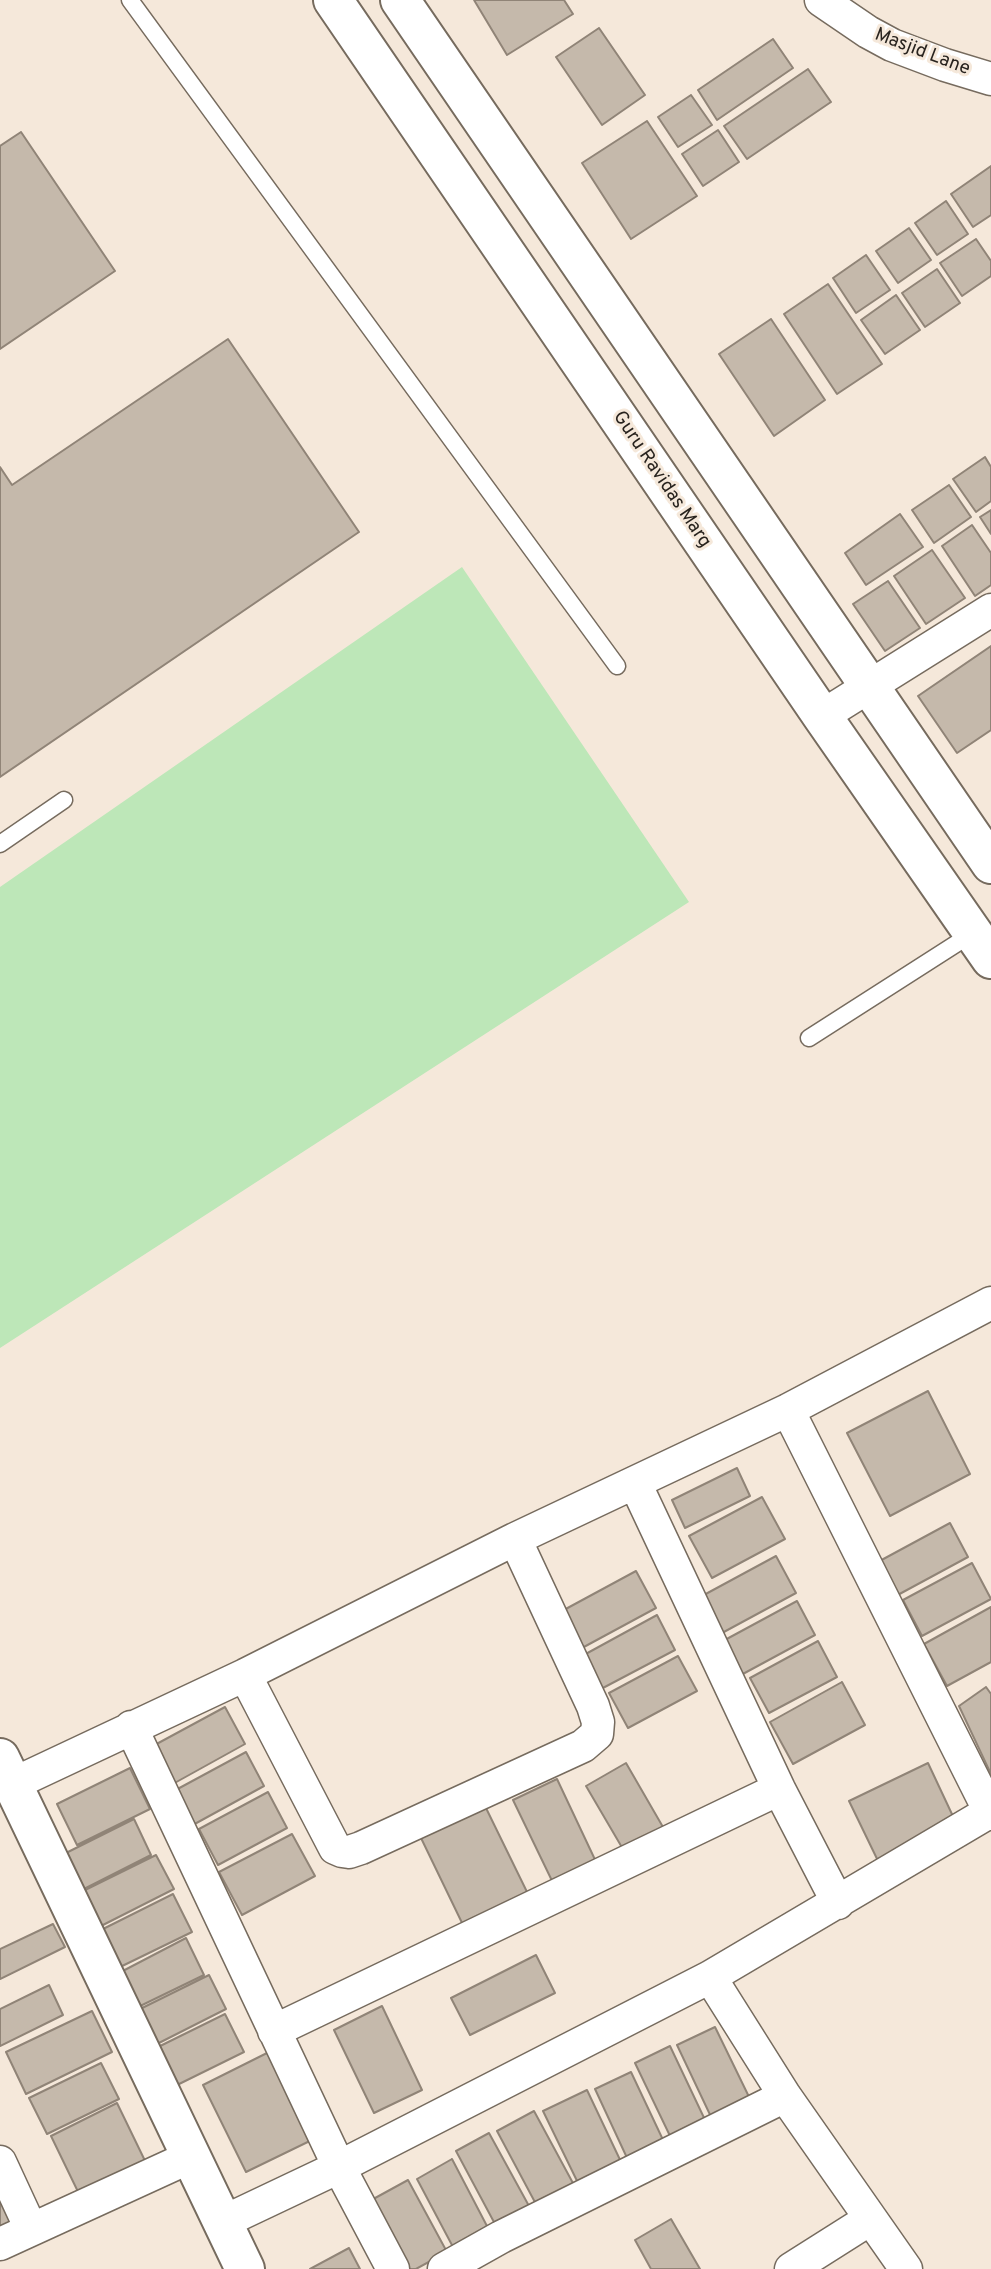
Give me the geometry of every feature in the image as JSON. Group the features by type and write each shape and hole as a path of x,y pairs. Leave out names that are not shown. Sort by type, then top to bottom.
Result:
{"main road":[{"name":"Guru Ravidas Marg","path":"333,0 982,946"},
{"path":"400,0 991,864"},
{"path":"7,1771 245,2269"}],"street":[{"name":"Masjid Lane","path":"821,0 892,45 991,79"},
{"path":"991,79 991,96"},
{"path":"822,716 991,610"},
{"path":"7,1771 131,1727 245,1675 515,1539 788,1410 991,1303"},
{"path":"223,2222 339,2167 710,1977 991,1812 788,1410"},
{"path":"635,1483 779,1789 838,1903"},
{"path":"245,1675 335,1848 342,1852 361,1848 583,1746 597,1734 596,1714 515,1539"},
{"path":"131,1727 339,2167 393,2269"},
{"path":"274,2031 779,1789"},
{"path":"710,1977 785,2096 906,2269"},
{"path":"444,2269 502,2237 785,2096"},
{"path":"0,2244 190,2157"},
{"path":"0,2162 31,2229"},
{"path":"792,2269 870,2219"}],"lane":[{"path":"130,0 617,666"},
{"path":"0,844 64,800"},
{"path":"809,1038 982,946"}],"green space":[{"path":"462,567 689,902 0,1348 0,887"}],"building":[{"path":"474,0 564,0 573,14 507,55"},
{"path":"599,28 645,95 602,125 556,57"},
{"path":"773,39 793,68 717,120 698,90"},
{"path":"808,69 831,102 747,159 724,126"},
{"path":"691,95 712,125 678,147 658,117"},
{"path":"647,121 697,196 631,239 582,163"},
{"path":"718,130 739,162 703,186 682,154"},
{"path":"21,132 115,271 0,349 0,146"},
{"path":"991,166 991,215 973,227 951,194"},
{"path":"946,201 968,234 937,255 915,223"},
{"path":"909,228 931,260 898,283 876,251"},
{"path":"976,239 991,261 991,276 962,296 940,263"},
{"path":"866,255 890,290 856,313 833,278"},
{"path":"937,269 960,303 925,327 902,293"},
{"path":"828,284 882,364 837,394 784,314"},
{"path":"896,295 920,330 885,354 861,320"},
{"path":"771,319 825,400 774,436 719,354"},
{"path":"228,339 359,532 0,777 0,467 12,485"},
{"path":"985,457 991,467 991,501 976,512 953,479"},
{"path":"949,485 971,517 934,543 912,510"},
{"path":"991,510 991,534 980,517"},
{"path":"900,514 923,547 866,585 845,553"},
{"path":"972,525 991,553 991,585 975,596 942,546"},
{"path":"932,550 965,598 926,624 894,576"},
{"path":"888,581 920,628 885,651 853,604"},
{"path":"991,646 991,730 957,753 918,696"},
{"path":"928,1391 970,1474 890,1516 847,1433"},
{"path":"737,1468 750,1496 685,1528 672,1500"},
{"path":"762,1497 785,1539 712,1578 689,1536"},
{"path":"950,1523 968,1557 894,1597 876,1563"},
{"path":"776,1556 796,1593 722,1633 702,1596"},
{"path":"972,1563 991,1599 922,1636 903,1600"},
{"path":"636,1571 656,1608 582,1648 562,1611"},
{"path":"797,1601 815,1635 741,1675 723,1641"},
{"path":"991,1607 991,1662 947,1686 924,1644"},
{"path":"657,1615 675,1650 601,1689 582,1656"},
{"path":"818,1641 837,1677 769,1713 750,1678"},
{"path":"678,1656 697,1691 628,1728 609,1693"},
{"path":"842,1682 865,1725 793,1764 770,1722"},
{"path":"986,1687 991,1694 991,1774 959,1706"},
{"path":"225,1707 245,1744 171,1785 151,1747"},
{"path":"246,1752 264,1786 191,1826 172,1792"},
{"path":"626,1763 667,1834 627,1856 586,1786"},
{"path":"928,1763 958,1827 880,1865 849,1801"},
{"path":"130,1768 150,1809 77,1845 57,1804"},
{"path":"557,1779 598,1866 555,1887 513,1800"},
{"path":"268,1792 287,1828 218,1865 199,1829"},
{"path":"485,1806 529,1896 464,1927 421,1838"},
{"path":"134,1819 151,1855 82,1890 64,1854"},
{"path":"292,1834 315,1876 242,1915 219,1872"},
{"path":"156,1855 174,1889 99,1927 81,1892"},
{"path":"173,1894 192,1932 116,1969 97,1932"},
{"path":"53,1924 65,1947 0,1979 0,1949"},
{"path":"186,1938 204,1975 134,2009 117,1974"},
{"path":"536,1955 555,1993 470,2035 451,1998"},
{"path":"209,1975 226,2009 151,2047 134,2012"},
{"path":"49,1985 63,2015 0,2046 0,2009"},
{"path":"382,2006 422,2090 374,2113 334,2030"},
{"path":"92,2011 112,2052 26,2094 6,2052"},
{"path":"225,2014 244,2052 169,2089 150,2051"},
{"path":"715,2027 752,2103 713,2121 677,2045"},
{"path":"670,2046 706,2122 671,2138 635,2063"},
{"path":"275,2049 318,2137 246,2172 203,2085"},
{"path":"101,2063 119,2099 47,2134 29,2098"},
{"path":"631,2072 664,2142 628,2160 595,2089"},
{"path":"587,2090 622,2164 579,2185 543,2111"},
{"path":"117,2103 148,2167 82,2200 51,2136"},
{"path":"534,2111 574,2185 537,2206 497,2131"},
{"path":"489,2133 529,2206 495,2224 456,2151"},
{"path":"452,2159 488,2228 453,2247 417,2179"},
{"path":"0,2177 20,2218 0,2227"},
{"path":"408,2180 447,2252 416,2269 401,2269 366,2203"},
{"path":"671,2219 700,2269 651,2269 635,2240"},
{"path":"349,2248 360,2269 310,2269"}]}
